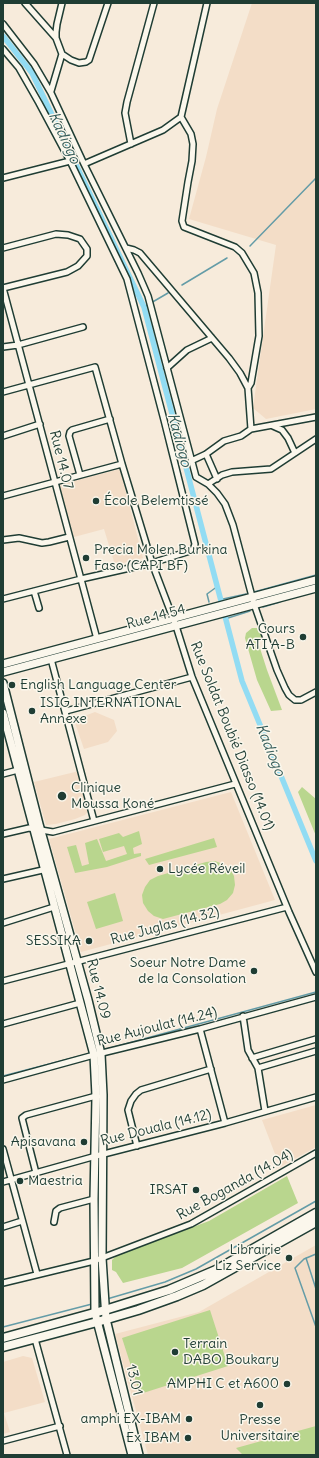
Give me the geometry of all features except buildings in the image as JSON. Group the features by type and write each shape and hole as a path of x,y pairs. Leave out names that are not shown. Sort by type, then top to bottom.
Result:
{"main road":[{"path":"3,1338 106,1310 163,1292 216,1270 316,1213"},
{"path":"3,1347 138,1310 196,1288 316,1222"}],"street":[{"path":"25,3 56,38 62,54 79,63 89,60 108,3"},
{"path":"56,38 57,24 62,3"},
{"path":"131,144 125,113 154,3"},
{"path":"84,164 163,130 181,117 207,3"},
{"path":"3,24 34,64 51,92 148,296 196,477 208,484 225,504 233,525 254,601 277,670 289,695 295,700 301,700 316,692"},
{"path":"3,49 19,68 70,161 127,279 195,544 193,550 152,563 80,579 3,599"},
{"path":"51,92 62,54"},
{"path":"181,117 191,134 193,144 192,161 182,216 184,227 234,247 242,253 254,273 258,303 259,336 251,384 248,388"},
{"path":"3,178 40,167 70,161"},
{"path":"3,248 56,234 68,235 80,239 87,249 87,256 83,262 67,272 3,288"},
{"path":"126,248 140,253 240,373 248,388 251,429"},
{"name":"Rue 14.07","path":"3,288 97,639"},
{"path":"3,347 18,345 83,327"},
{"path":"167,368 187,350 212,338"},
{"name":"Rue Soldat Boubié Diasso (14.01)","path":"29,386 95,367 152,563 172,619 176,626 192,677 235,784 316,972"},
{"path":"3,392 29,386"},
{"path":"191,461 206,454 224,441 241,436 251,429 316,418"},
{"path":"80,476 69,436 70,432 72,430 110,419"},
{"path":"3,436 40,424"},
{"path":"273,426 282,430 288,438 294,453"},
{"path":"208,484 222,475 232,472 271,468 316,439"},
{"path":"206,454 217,479"},
{"path":"3,496 122,464"},
{"path":"3,540 19,538 42,543 69,537"},
{"name":"Rue 14.54","path":"254,601 316,580"},
{"name":"Rue 14.54","path":"3,672 176,626 216,611 254,601 316,588"},
{"path":"34,591 39,608"},
{"path":"3,664 172,619 216,611"},
{"path":"51,659 94,821"},
{"path":"66,711 192,677"},
{"name":"Rue 14.09","path":"3,683 37,829 44,870 80,1003 97,1055 96,1096 99,1155 98,1259 95,1313"},
{"name":"Rue 14.09","path":"3,713 6,733 37,829 52,868 88,1000 103,1095 94,1199 98,1259 106,1310"},
{"path":"3,774 18,770"},
{"path":"3,834 37,829 53,832 235,784"},
{"path":"3,879 52,868"},
{"path":"3,923 54,907"},
{"name":"Rue Juglas (14.32)","path":"3,981 287,907"},
{"name":"Rue Aujoulat (14.24)","path":"3,1080 316,997"},
{"path":"3,1024 80,1003"},
{"path":"243,1016 247,1043 252,1058 258,1068 265,1111"},
{"path":"200,1029 225,1123"},
{"path":"252,1058 315,1041"},
{"path":"258,1068 316,1051"},
{"path":"137,1146 128,1110 131,1101 136,1094 141,1090 211,1069"},
{"path":"36,1173 22,1118 26,1115 96,1096"},
{"name":"Rue Douala (14.12)","path":"3,1182 99,1155 225,1123 316,1097"},
{"path":"3,1149 37,1274"},
{"name":"Rue Boganda (14.04)","path":"3,1283 98,1259 191,1224 316,1153"},
{"path":"54,1222 56,1211 60,1208 94,1199"},
{"path":"3,1227 22,1221"},
{"name":"13.01","path":"106,1310 106,1319 139,1455"},
{"name":"13.01","path":"95,1313 132,1455"},
{"path":"36,1339 68,1455"},
{"path":"3,1441 60,1426"}],"shaded area":[{"path":"252,3 316,3 316,409 266,419 253,408 276,245 189,219 217,109"},
{"name":"École Belemtissé","path":"120,469 143,558 115,565 104,529 74,537 59,485"},
{"path":"95,712 114,720 117,731 108,742 84,749 74,720"},
{"name":"Clinique Moussa Koné","path":"79,771 89,810 85,815 75,819 46,825 34,782"},
{"name":"Lycée Réveil","path":"231,792 275,900 81,952 49,839"},
{"path":"316,1105 316,1147 280,1167 262,1120"},
{"path":"316,1245 316,1455 148,1455 115,1334 199,1312"},
{"path":"23,1356 32,1358 45,1402 4,1413 10,1432 3,1434 3,1362"}],"green space":[{"path":"252,628 257,628 261,631 261,638 258,642 282,710 271,711 257,680 245,638 246,633"},
{"path":"302,787 316,799 316,836 298,792"},
{"path":"139,831 142,844 133,848 134,854 141,853 141,856 107,867 75,873 67,847 76,845 82,866 89,864 85,843 97,839 106,861 127,854 124,846 103,852 99,839 119,833 123,837"},
{"path":"214,838 217,847 149,865 145,859"},
{"path":"215,861 230,869 234,876 235,885 233,893 227,900 220,904 163,919 154,916 148,911 143,903 142,895 150,880 158,876 206,862"},
{"path":"115,893 123,921 96,929 87,902"},
{"path":"287,1176 298,1203 182,1268 123,1283 116,1272 112,1270 112,1260 116,1256 209,1221"},
{"name":"Terrain DABO Boukary","path":"210,1310 228,1366 140,1394 122,1338"},
{"path":"316,1426 316,1455 243,1455 236,1448"}],"waterway":[{"name":"Kadiogo","path":"3,36 32,73 144,307 242,681 316,861"},
{"path":"250,246 316,178"},
{"path":"182,285 227,258"},
{"path":"144,307 168,293"},
{"path":"254,592 316,575"},
{"path":"209,602 207,594 218,586"},
{"path":"221,598 223,599 246,594"},
{"path":"263,607 280,602"},
{"path":"226,620 250,611"},
{"path":"103,1050 316,992"},
{"path":"3,1076 84,1055"},
{"path":"107,1299 165,1282 196,1269 316,1201"},
{"path":"316,1254 304,1259 295,1268 316,1327"},
{"path":"306,1258 316,1289"},
{"path":"3,1327 92,1304"}],"place":[{"name":"École Belemtissé","path":"96,501"},
{"name":"Precia Molen Burkina Faso (CAPI BF)","path":"86,558"},
{"name":"Cours ATI A-B","path":"303,637"},
{"name":"English Language Center","path":"12,685"},
{"name":"ISIG INTERNATIONAL Annexe","path":"32,711"},
{"name":"Clinique Moussa Koné","path":"62,796"},
{"name":"Lycée Réveil","path":"160,869"},
{"name":"SESSIKA","path":"89,941"},
{"name":"Soeur Notre Dame de la Consolation","path":"254,971"},
{"name":"Apisavana","path":"84,1142"},
{"name":"Maestria","path":"20,1181"},
{"name":"IRSAT","path":"196,1190"},
{"name":"Librairie Liz Service","path":"289,1258"},
{"name":"Terrain DABO Boukary","path":"175,1352"},
{"name":"AMPHI C et A600","path":"287,1384"},
{"name":"Presse Universitaire","path":"260,1405"},
{"name":"amphi EX-IBAM","path":"189,1419"},
{"name":"Ex IBAM","path":"188,1438"}]}
